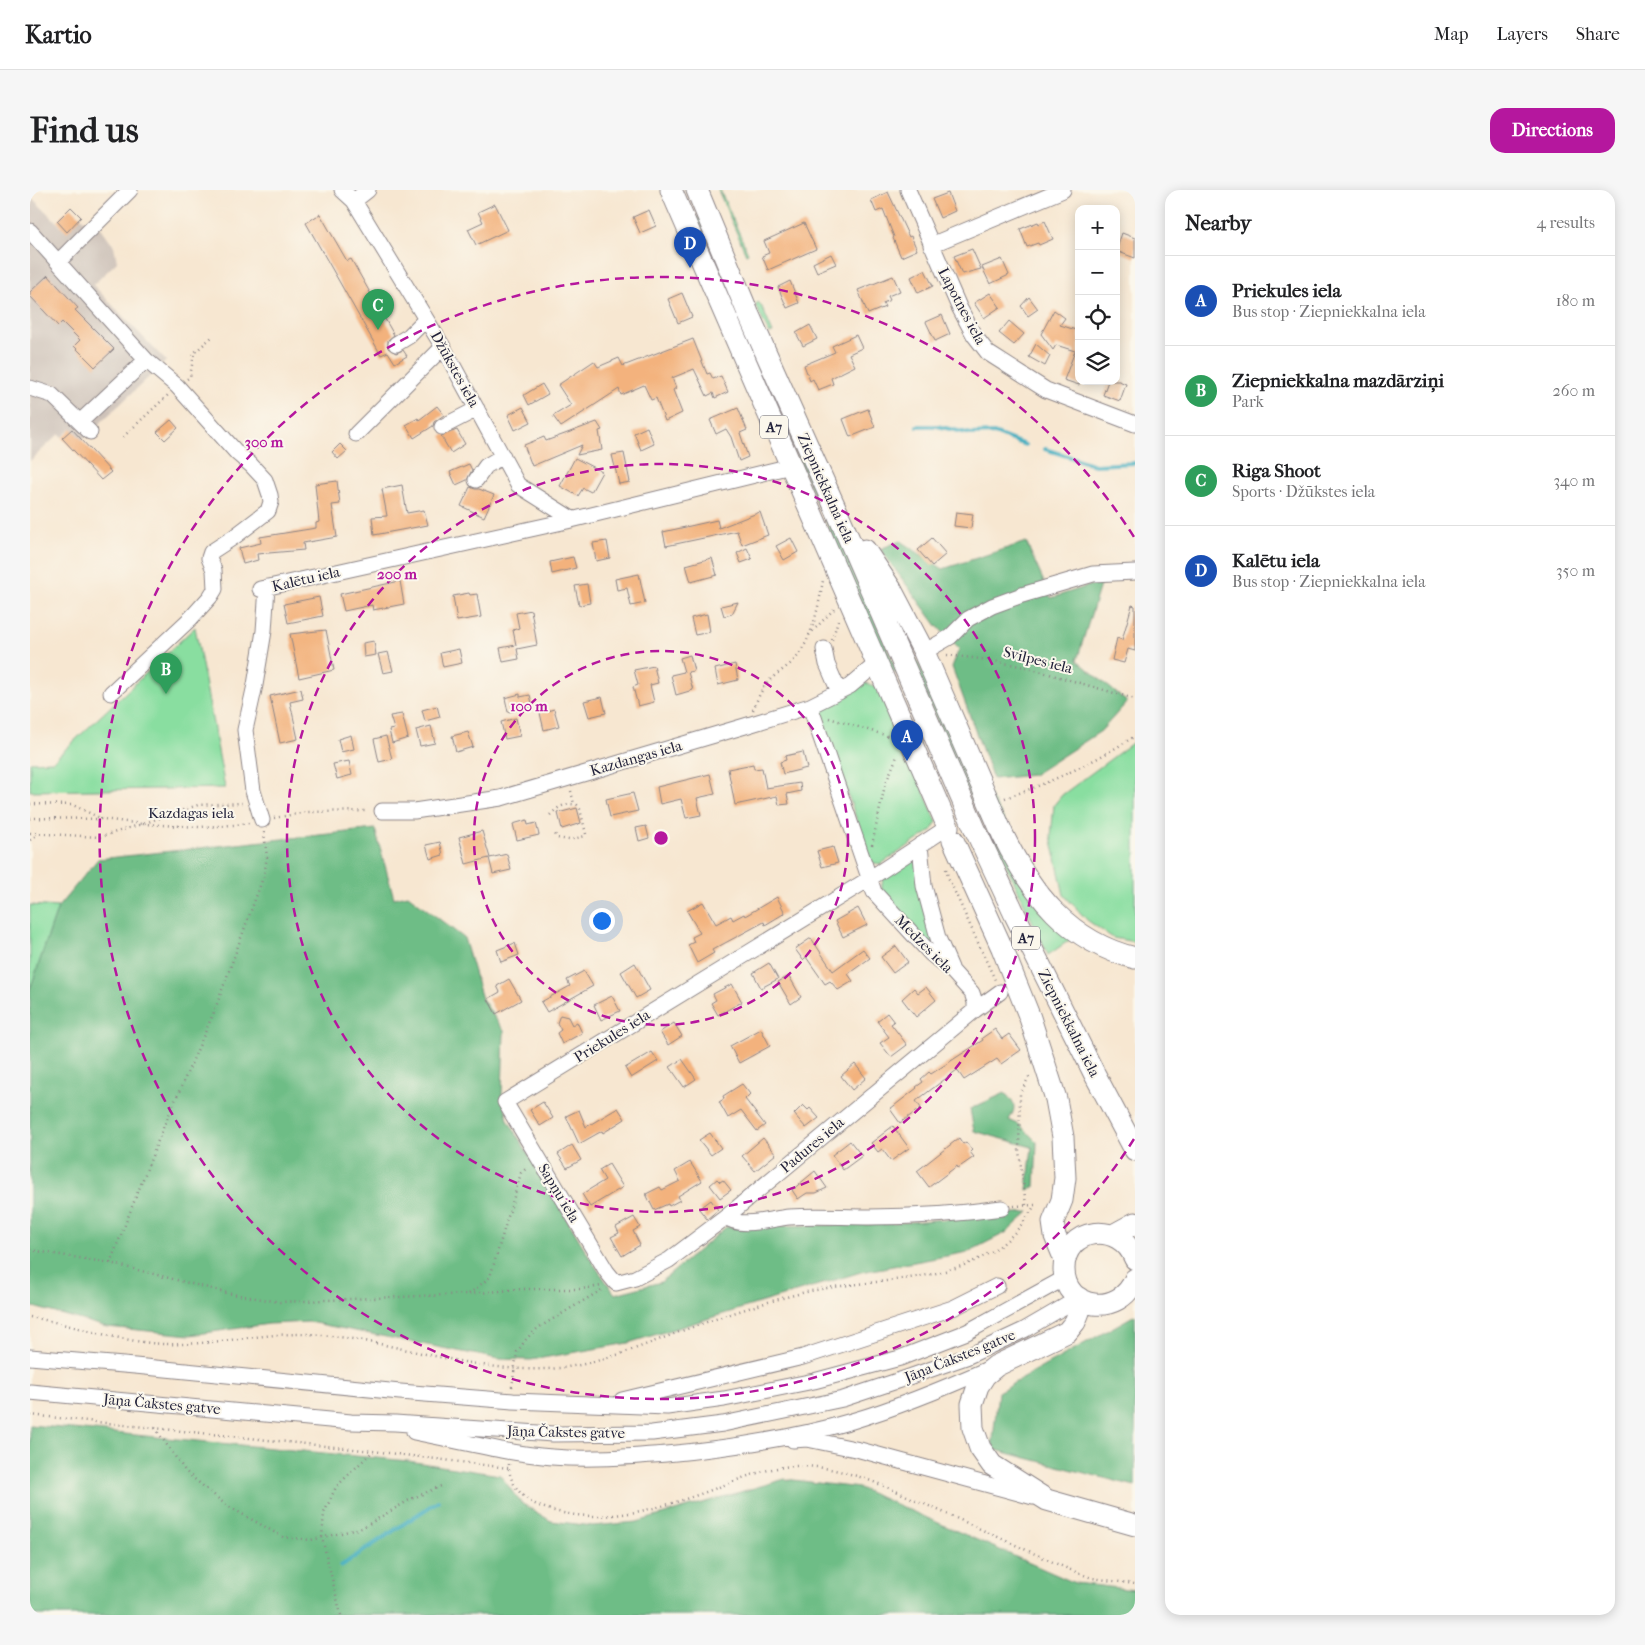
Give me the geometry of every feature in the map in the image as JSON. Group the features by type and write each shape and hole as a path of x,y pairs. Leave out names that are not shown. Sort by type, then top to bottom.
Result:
{"highway":[{"name":"Ziepniekkalna iela","path":"671,190 876,664 1002,948 1030,1018 1056,1099 1063,1137 1065,1178 1062,1200 1053,1222 1055,1236 1073,1292 1079,1298"},
{"name":"Ziepniekkalna iela","path":"697,190 748,313 1015,915 1135,1150"},
{"path":"835,507 931,648 989,804 1014,860 1032,887 1052,910 1089,939 1110,950 1135,958"},
{"name":"Ziepniekkalna iela","path":"876,664 920,703"},
{"path":"1113,1235 1135,1223"},
{"path":"1065,1269 1068,1252 1080,1239 1096,1233 1113,1235 1127,1244 1135,1259"},
{"path":"1135,1279 1127,1293 1113,1303 1095,1304 1079,1298 1079,1312 1075,1322 1067,1332 996,1366 985,1375 978,1386 972,1404 973,1428 980,1448 992,1465 1047,1500 1135,1525"}],"street":[{"path":"58,262 130,190"},
{"name":"Džūkstes iela","path":"342,190 354,201 443,347 518,484 572,519"},
{"path":"354,201 368,190"},
{"name":"Lapotnes iela","path":"908,190 931,245 974,336 988,352 1046,390 1135,424"},
{"path":"931,245 1063,190"},
{"path":"30,231 146,360 177,386 269,487 271,502 268,511 211,552 209,558 214,570 215,589 210,597 191,618 110,693"},
{"path":"396,344 410,336 426,319"},
{"path":"356,434 443,347"},
{"path":"30,388 52,395 85,427 146,360"},
{"path":"442,427 477,409"},
{"path":"476,480 486,466 503,456"},
{"name":"Kalētu iela","path":"260,814 253,792 245,730 262,640 264,588 572,519 791,466"},
{"path":"931,648 950,636 968,620 992,606 1093,574 1134,573"},
{"path":"824,649 827,664 839,692"},
{"name":"Kazdangas iela","path":"382,812 414,812 501,798 748,725 811,710 850,686 876,664"},
{"name":"Medzes iela","path":"811,710 874,892 931,954 953,972 972,993 975,1010"},
{"name":"Priekules iela","path":"505,1102 868,875 920,845 951,834"},
{"path":"920,845 924,886 938,938 953,972"},
{"name":"Padures iela","path":"616,1283 635,1278 669,1260 726,1217 975,1010 1000,992"},
{"name":"Sapņu iela","path":"505,1102 607,1272 616,1283"},
{"path":"726,1217 738,1224 789,1217 829,1215 870,1217 1002,1208"},
{"name":"Jāņa Čakstes gatve","path":"30,1357 512,1401 667,1407 724,1400 814,1381 900,1358 967,1332 1065,1269"},
{"path":"606,1404 803,1357 953,1308 997,1286"},
{"name":"Jāņa Čakstes gatve","path":"30,1392 351,1422 394,1423 553,1434 652,1433 723,1424 843,1399 966,1357 1024,1330 1079,1298"},
{"path":"351,1422 512,1452 554,1457 624,1457 710,1450 759,1442 852,1421 952,1386 996,1366"},
{"path":"759,1442 807,1440 860,1450 1047,1500"}],"path":[{"path":"123,437 177,386 190,377 194,353 213,336"},
{"path":"748,725 757,699 768,682 797,657 808,636 824,572"},
{"path":"808,636 837,605"},
{"path":"824,649 831,643 840,613"},
{"name":"Svilpes iela","path":"931,648 943,651 949,656 1025,666 1135,699"},
{"path":"1129,697 1135,694"},
{"path":"811,710 892,737"},
{"path":"989,804 1036,788 1135,736"},
{"path":"868,875 885,785 899,752"},
{"path":"30,818 103,819 142,824 198,805 241,803 260,814 267,858 264,875 214,1012 163,1128 110,1263"},
{"path":"550,815 559,807 572,803 577,805 580,809 586,834 585,836 569,840 557,838 554,832"},
{"path":"30,804 73,805 103,819"},
{"name":"Kazdagas iela","path":"30,834 100,838 142,824 234,825 260,814 382,812"},
{"path":"30,840 37,835"},
{"path":"1026,1205 1019,1152 1020,1094 1032,1072"},
{"path":"468,1294 490,1278 522,1172 538,1157"},
{"path":"30,1317 100,1334 163,1344 292,1334 320,1334 348,1338 460,1362 514,1369 550,1369 584,1364 615,1356 742,1310 801,1293 922,1276 948,1270 993,1251 1014,1235 1035,1205 1002,1208"},
{"path":"30,1250 110,1263 232,1294 280,1302 468,1294 522,1289 581,1289 616,1283"},
{"path":"512,1387 518,1352 527,1338 538,1328 599,1290 616,1283"},
{"path":"30,1415 374,1451 508,1468"},
{"path":"155,1428 186,1472 226,1506 283,1537 311,1540 362,1528 411,1499 441,1486"},
{"path":"341,1615 322,1538 324,1513 336,1487 374,1451"},
{"path":"509,1460 508,1468 512,1480 518,1491 530,1502 566,1514 592,1516 615,1515 672,1504 754,1474 778,1468 801,1466 827,1469 881,1484 1073,1572 1092,1578 1135,1584"}],"shaded area":[{"path":"30,199 34,200 67,232 81,217 88,224 94,218 114,246 117,262 93,285 166,361 82,440 71,429 62,437 59,434 30,461"}],"green space":[{"path":"718,190 720,190 748,253 746,254"},
{"path":"700,217 898,674 890,669 694,219"},
{"path":"758,302 773,333 769,333 755,305"},
{"path":"900,541 943,569 1026,542 1051,598 1101,582 1077,660 1127,702 1101,731 1033,775 993,779 952,667 959,649 937,626 880,549"},
{"path":"877,578 949,727 1074,937 1048,955 1003,858 966,790"},
{"path":"195,627 225,788 30,791 30,762 53,761"},
{"path":"866,683 875,687 881,694 895,736 909,758 937,822 931,831 881,864 873,863 870,859 819,710 821,706"},
{"path":"1135,741 1135,942 1113,938 1087,920 1064,895 1051,836 1054,805 1062,795"},
{"path":"375,829 394,898 408,895 464,938 482,999 504,1031 502,1094 508,1120 593,1263 615,1294 661,1282 726,1227 887,1224 1029,1212 1007,1232 968,1252 861,1272 628,1343 531,1360 499,1359 309,1322 269,1324 190,1335 107,1327 30,1306 30,990 58,907 98,859"},
{"path":"917,858 939,954 882,893 882,883 885,877 900,866"},
{"path":"30,905 58,907 30,990"},
{"path":"1005,1093 1014,1106 1009,1120 1020,1125 1037,1142 1035,1187 1027,1190 1032,1147 974,1131 970,1109"},
{"path":"1135,1315 1135,1486 992,1449 998,1392"},
{"path":"30,1425 408,1461 500,1475 521,1503 551,1521 593,1526 637,1522 785,1479 859,1488 1075,1583 1135,1590 1135,1615 39,1615 30,1613"}],"building":[{"path":"888,192 917,250 901,257 883,209 876,212 871,200"},
{"path":"948,193 955,211 940,218 932,199"},
{"path":"495,204 508,230 476,245 468,229 483,222 478,212"},
{"path":"71,207 81,217 67,232 57,221"},
{"path":"649,210 656,226 640,233 633,217"},
{"path":"320,214 347,261 351,259 394,335 388,340 388,348 396,353 403,350 407,356 395,363 388,352 381,355 306,223"},
{"path":"1045,221 1053,239 1039,245 1038,243 1027,247 1020,229"},
{"path":"804,223 816,249 768,270 762,256 769,253 764,241"},
{"path":"1122,233 1135,238 1135,258 1120,252"},
{"path":"972,249 981,269 962,274 954,256"},
{"path":"831,254 836,264 817,272 813,263"},
{"path":"1002,259 1009,275 990,284 982,267"},
{"path":"925,270 933,286 918,293 911,277"},
{"path":"48,275 78,308 75,310 114,349 95,367 74,346 80,340 62,322 58,326 30,296 30,292"},
{"path":"893,276 900,291 888,296 890,300 883,303 885,307 868,314 858,290"},
{"path":"790,281 799,303 787,308 778,287"},
{"path":"682,293 692,317 678,323 668,299"},
{"path":"990,293 1000,307 984,318 974,303"},
{"path":"1029,297 1038,309 1028,316 1021,306"},
{"path":"1054,310 1065,318 1060,325 1075,330 1075,351 1056,345 1053,350 1041,334"},
{"path":"942,315 950,334 935,341 926,322"},
{"path":"1009,321 1024,334 1014,345 999,333"},
{"path":"810,325 817,339 803,346 796,333"},
{"path":"856,335 862,348 849,354 855,366 831,378 833,384 818,390 813,379 810,381 804,365 835,352 832,346"},
{"path":"693,339 707,374 710,373 713,379 721,376 728,392 715,398 713,393 707,396 694,369 672,378 676,388 673,390 682,413 665,421 656,398 651,400 644,385 621,395 619,389 561,427 553,416 571,405 558,385 594,361 598,367 619,358 623,366"},
{"path":"1036,344 1050,356 1045,366 1029,357"},
{"path":"1075,351 1075,384 1064,380"},
{"path":"1120,381 1126,384 1120,401 1103,395 1107,385 1120,385"},
{"path":"542,384 548,394 529,405 524,395"},
{"path":"437,406 444,415 434,422 433,426 414,438 406,425 418,418 419,420"},
{"path":"523,407 531,422 515,430 508,415"},
{"path":"738,408 747,430 740,433 748,457 739,461 731,437 726,429 716,434 710,420"},
{"path":"868,409 875,427 850,437 843,419"},
{"path":"171,420 178,428 165,440 157,432"},
{"path":"597,422 602,430 599,431 602,450 577,455 582,445 532,466 524,445 544,437 546,441"},
{"path":"647,427 654,444 641,450 634,433"},
{"path":"72,429 111,472 101,480 62,438"},
{"path":"457,430 465,444 451,453 441,436"},
{"path":"340,444 347,451 338,459 332,452"},
{"path":"624,453 630,482 619,484 612,455"},
{"path":"575,458 602,472 591,492 583,488 578,496 560,486"},
{"path":"469,464 472,470 467,480 456,485 450,472"},
{"path":"337,481 340,504 332,505 337,537 303,543 304,550 257,554 258,560 243,564 239,548 261,543 260,537 316,528 316,523 319,522 315,484"},
{"path":"402,485 407,513 424,510 428,525 374,535 372,517 387,516 382,489"},
{"path":"470,487 494,495 484,517 461,506"},
{"path":"760,512 768,535 742,545 737,531 666,546 663,532 717,520 719,528"},
{"path":"956,512 973,514 971,528 954,526"},
{"path":"791,538 798,552 784,560 776,546"},
{"path":"932,538 946,554 932,566 918,550"},
{"path":"607,541 610,558 596,561 593,543"},
{"path":"747,548 752,559 741,563 737,553"},
{"path":"573,557 576,568 552,574 550,562"},
{"path":"712,558 717,575 691,582 686,565"},
{"path":"639,574 645,603 631,606 627,588 617,590 615,579"},
{"path":"400,581 404,604 373,610 372,605 344,611 340,594"},
{"path":"587,584 590,603 579,605 575,586"},
{"path":"469,593 470,595 477,594 481,617 457,621 453,596"},
{"path":"319,597 323,616 288,623 284,604"},
{"path":"738,602 732,614 724,616 721,606"},
{"path":"1132,605 1135,606 1135,651 1128,649 1124,663 1112,660 1117,638 1122,640"},
{"path":"531,610 537,645 517,649 519,659 503,662 500,648 516,645 513,630 519,628 516,613"},
{"path":"707,614 710,632 695,635 691,618"},
{"path":"326,630 334,670 299,678 290,634"},
{"path":"374,641 376,655 364,657 363,643"},
{"path":"459,649 462,663 443,667 440,653"},
{"path":"388,652 393,671 383,673 378,654"},
{"path":"690,655 694,671 688,672 693,690 676,695 671,675 684,672 680,658"},
{"path":"735,664 738,680 718,685 715,669"},
{"path":"654,666 658,683 650,685 654,702 638,706 633,687 638,685 634,670"},
{"path":"301,689 303,699 290,702 298,739 280,743 270,696"},
{"path":"520,694 520,697 530,695 533,707 508,712 505,698"},
{"path":"602,697 606,713 589,717 584,701"},
{"path":"437,706 440,717 425,721 422,710"},
{"path":"554,709 559,726 544,730 540,713"},
{"path":"402,714 408,738 392,743 389,730 394,729 390,716"},
{"path":"516,718 520,736 505,739 501,722"},
{"path":"431,726 435,743 420,746 416,730"},
{"path":"468,732 473,747 456,752 452,736"},
{"path":"351,735 354,749 341,752 338,739"},
{"path":"386,736 392,759 379,762 374,739"},
{"path":"803,752 807,768 783,774 780,762 786,760 785,756"},
{"path":"349,761 352,775 337,779 333,764"},
{"path":"753,764 754,769 762,768 766,788 800,783 801,791 787,794 789,804 779,805 777,796 735,805 728,769"},
{"path":"710,774 715,794 697,798 701,815 686,818 681,799 660,804 657,787"},
{"path":"633,793 638,811 610,817 606,799"},
{"path":"577,808 581,823 562,829 558,813"},
{"path":"527,820 528,825 536,823 539,835 517,840 513,824"},
{"path":"646,826 649,838 639,841 636,828"},
{"path":"482,831 490,858 507,854 511,870 493,874 489,858 466,864 459,837"},
{"path":"440,842 443,855 430,859 426,845"},
{"path":"833,847 838,863 822,867 817,851"},
{"path":"777,897 785,913 765,925 764,922 712,950 714,953 697,963 688,945 694,942 692,937 700,933 687,911 703,902 716,924 731,916 733,920 744,914 745,916"},
{"path":"858,908 867,925 843,937 835,921"},
{"path":"811,938 833,971 863,949 870,958 848,974 853,981 838,990 830,981 825,984 806,957 803,960 795,949"},
{"path":"515,943 519,955 501,962 497,950"},
{"path":"896,946 908,962 893,973 881,957"},
{"path":"635,963 650,990 636,998 621,972"},
{"path":"769,963 778,979 761,988 753,973"},
{"path":"584,971 593,986 547,1012 541,1002 570,986 567,980"},
{"path":"789,976 801,997 791,1004 778,982"},
{"path":"509,979 521,1000 496,1014 488,999 500,992 497,986"},
{"path":"732,984 742,1002 718,1015 711,1003 716,1000 713,994"},
{"path":"926,987 936,1000 916,1017 902,999 914,988 918,993"},
{"path":"612,996 620,1011 601,1020 594,1005"},
{"path":"887,1013 894,1022 891,1024 907,1045 891,1057 880,1043 889,1037 877,1021"},
{"path":"560,1015 568,1017 572,1025 577,1022 582,1033 562,1044 557,1033 561,1030 557,1023"},
{"path":"674,1023 682,1036 668,1045 660,1032"},
{"path":"761,1029 770,1046 739,1063 730,1046"},
{"path":"995,1029 1002,1039 1009,1034 1021,1050 1001,1064 997,1059 964,1080 957,1070 916,1101 921,1108 900,1123 890,1109 917,1088 923,1082 921,1079 929,1072 931,1074 983,1040 982,1038"},
{"path":"652,1052 658,1061 631,1078 625,1068"},
{"path":"682,1059 696,1079 684,1087 670,1067"},
{"path":"855,1064 866,1078 852,1090 841,1076"},
{"path":"742,1084 750,1094 745,1099 765,1125 757,1131 741,1110 728,1118 719,1102 724,1099 723,1096"},
{"path":"543,1102 553,1118 540,1126 530,1110"},
{"path":"803,1105 808,1110 810,1108 819,1118 806,1128 794,1114"},
{"path":"618,1108 625,1119 603,1133 602,1131 579,1144 566,1116 579,1110 586,1127"},
{"path":"893,1126 909,1148 891,1161 882,1149 878,1152 871,1143"},
{"path":"710,1133 721,1148 711,1155 699,1140"},
{"path":"763,1138 776,1154 755,1171 742,1156"},
{"path":"959,1138 963,1144 966,1142 972,1150 970,1152 974,1157 958,1168 957,1166 929,1187 917,1171"},
{"path":"850,1141 862,1156 843,1170 832,1155"},
{"path":"572,1145 581,1160 567,1168 558,1154"},
{"path":"690,1162 702,1181 678,1196 680,1200 669,1206 668,1204 654,1210 646,1194 660,1187 662,1190 680,1181 675,1171"},
{"path":"609,1164 623,1187 590,1207 582,1194 605,1180 599,1170"},
{"path":"815,1171 827,1188 816,1193 807,1193 798,1199 792,1190"},
{"path":"717,1179 720,1182 723,1180 731,1190 720,1198 710,1185"},
{"path":"711,1200 718,1210 707,1219 699,1209"},
{"path":"634,1217 640,1227 633,1231 640,1245 622,1256 611,1237 619,1233 616,1227"}],"waterway":[{"path":"917,426 937,426 971,434 994,433 1025,445"},
{"path":"1045,449 1095,465 1135,463"},
{"path":"341,1566 438,1501"}],"place":[{"name":"Kalētu iela","path":"690,268"},
{"name":"Riga Shoot","path":"378,330"},
{"name":"Ziepniekkalna mazdārziņi","path":"166,694"},
{"name":"Priekules iela","path":"907,761"}]}
